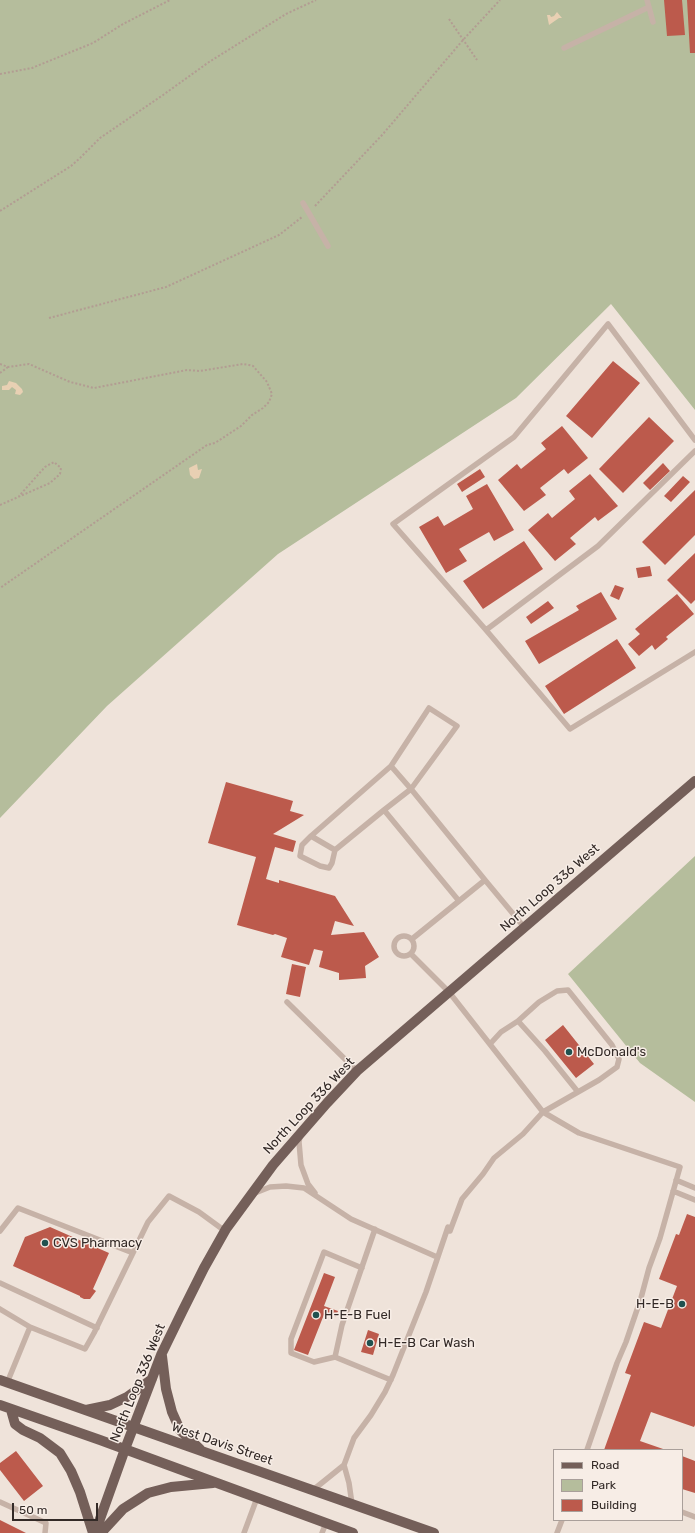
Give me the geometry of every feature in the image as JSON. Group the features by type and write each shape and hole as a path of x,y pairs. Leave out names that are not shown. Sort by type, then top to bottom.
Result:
{"main road":[{"name":"North Loop 336 West","path":"94,1533 161,1354 204,1268 250,1195 273,1165 302,1130 358,1071 695,781"},
{"path":"161,1354 166,1389 172,1412 180,1430 201,1451"},
{"path":"85,1410 110,1405 127,1397 152,1379"},
{"name":"West Davis Street","path":"4,1382 434,1533"},
{"path":"0,1405 125,1449 353,1533"},
{"path":"11,1410 15,1424 23,1430 40,1438 60,1453 71,1471 80,1492 94,1533"},
{"path":"101,1533 123,1509 148,1493 170,1487 217,1483"}],"lane":[{"path":"647,0 653,22"},
{"path":"564,48 649,7"},
{"path":"304,203 328,246"},
{"path":"695,440 608,324 514,436 393,524 486,630 570,730 695,653"},
{"path":"486,630 598,546 695,451"},
{"path":"429,708 457,726 411,789 336,850 329,868 320,866 300,856 302,845 311,836 391,766 429,708"},
{"path":"391,766 524,927"},
{"path":"384,810 459,901"},
{"path":"311,836 336,850"},
{"path":"412,939 485,880"},
{"path":"405,935 412,939 415,947 411,954 403,957 395,952 393,945 397,937 405,935"},
{"path":"411,954 449,992 543,1112 579,1133 680,1167 641,1298 587,1449"},
{"path":"312,1490 344,1464 354,1438 371,1415 385,1392 413,1326 448,1227 450,1231 462,1199 494,1158 523,1134 543,1112 617,1067 619,1059 612,1045 568,990 557,990 539,1002 518,1021 501,1032 490,1044"},
{"path":"287,1002 358,1071"},
{"path":"518,1021 545,1051 578,1092"},
{"path":"302,1130 299,1142 302,1166 308,1184 316,1195"},
{"path":"676,1180 695,1188"},
{"path":"250,1195 270,1187 286,1186 304,1188 351,1219 438,1257"},
{"path":"673,1191 695,1200"},
{"path":"0,1309 30,1328 85,1349 97,1328 148,1222 169,1196 199,1212 226,1231"},
{"path":"0,1231 18,1208 133,1253"},
{"path":"335,1357 342,1325 375,1229"},
{"path":"362,1268 324,1252 291,1339 291,1353 314,1362 335,1357 390,1380"},
{"path":"0,1283 97,1328"},
{"path":"4,1382 30,1328"},
{"path":"344,1464 352,1504"},
{"path":"244,1533 257,1498"},
{"path":"0,1502 46,1523 45,1533"},
{"path":"683,1512 695,1517"},
{"path":"557,1533 562,1521"},
{"path":"322,1533 326,1523"}],"path":[{"path":"0,74 32,68 93,43 123,24 170,0"},
{"path":"0,211 71,166 100,138 208,62 286,14 316,0"},
{"path":"49,318 166,287 279,235 309,212 383,134 463,40 500,0"},
{"path":"449,19 477,60"},
{"path":"0,364 8,367 30,364 70,382 94,388 186,370 200,372 243,364 253,366 267,382 272,394 269,402 241,426 215,443 207,445 0,588"},
{"path":"0,373 8,367"},
{"path":"0,505 50,483 60,474 61,468 54,462 45,467 19,496"}],"green space":[{"path":"0,0 695,0 695,410 611,304 516,398 278,554 107,706 0,818"},
{"path":"695,856 695,1102 640,1063 568,974"}],"sand":[{"path":"557,12 562,18 559,18 549,25 547,15 550,15 551,17"},
{"path":"9,381 16,383 22,389 23,392 20,395 15,394 16,390 12,387 9,390 2,390 2,386 7,385"},
{"path":"197,464 198,470 202,469 199,478 194,479 190,475 189,468"}],"building":[{"path":"664,0 682,0 685,35 667,36"},
{"path":"687,0 695,0 695,53 690,53"},
{"path":"613,361 640,383 592,438 566,416"},
{"path":"649,417 674,441 623,493 599,469"},
{"path":"562,426 588,458 568,474 564,469 540,488 546,495 524,511 498,480 517,464 521,469 546,449 541,443"},
{"path":"663,463 670,471 650,490 643,483"},
{"path":"480,469 485,477 462,492 457,484"},
{"path":"590,474 618,506 598,521 595,517 570,538 576,544 555,561 528,530 548,513 552,518 575,499 569,491"},
{"path":"683,476 690,482 671,502 664,496"},
{"path":"487,484 514,530 494,541 489,532 459,549 467,561 446,573 419,527 438,516 444,526 473,509 466,496"},
{"path":"695,490 695,535 665,565 642,542"},
{"path":"524,541 543,569 483,609 463,581"},
{"path":"695,553 695,600 691,604 667,580"},
{"path":"650,566 652,576 638,578 636,568"},
{"path":"615,585 624,588 619,600 610,596"},
{"path":"601,592 617,619 539,664 525,641 579,610 576,606"},
{"path":"677,594 694,614 666,637 668,639 655,650 652,645 639,656 628,644 640,634 635,629"},
{"path":"548,601 554,608 531,624 526,617"},
{"path":"617,639 636,668 564,714 545,686"},
{"path":"226,782 293,801 290,811 304,815 273,834 296,841 293,852 275,847 266,879 279,883 279,880 335,896 354,926 335,921 331,935 364,932 379,957 365,966 366,978 339,980 339,973 319,967 323,951 314,949 309,965 281,957 287,938 237,925 256,857 208,843"},
{"path":"292,964 306,967 300,997 286,994"},
{"name":"McDonald's","path":"563,1025 594,1064 576,1078 545,1040"},
{"name":"H-E-B","path":"687,1214 695,1217 695,1425 694,1427 651,1412 640,1441 663,1449 604,1449 631,1375 625,1373 644,1322 661,1328 677,1286 659,1279 676,1234 679,1235"},
{"name":"CVS Pharmacy","path":"50,1227 109,1253 93,1289 96,1291 90,1299 84,1299 13,1266 25,1237"},
{"name":"H-E-B Fuel","path":"324,1273 335,1277 324,1306 338,1311 336,1317 325,1312 308,1355 294,1350"},
{"name":"H-E-B Car Wash","path":"368,1330 379,1334 373,1355 361,1352"},
{"path":"16,1451 43,1486 24,1501 0,1470 0,1463"},
{"path":"683,1456 695,1461 695,1493 683,1489"},
{"path":"0,1520 26,1533 0,1533"}],"place":[{"name":"McDonald's","path":"569,1052"},
{"name":"CVS Pharmacy","path":"45,1243"},
{"name":"H-E-B","path":"682,1304"},
{"name":"H-E-B Fuel","path":"316,1315"},
{"name":"H-E-B Car Wash","path":"370,1343"}]}
